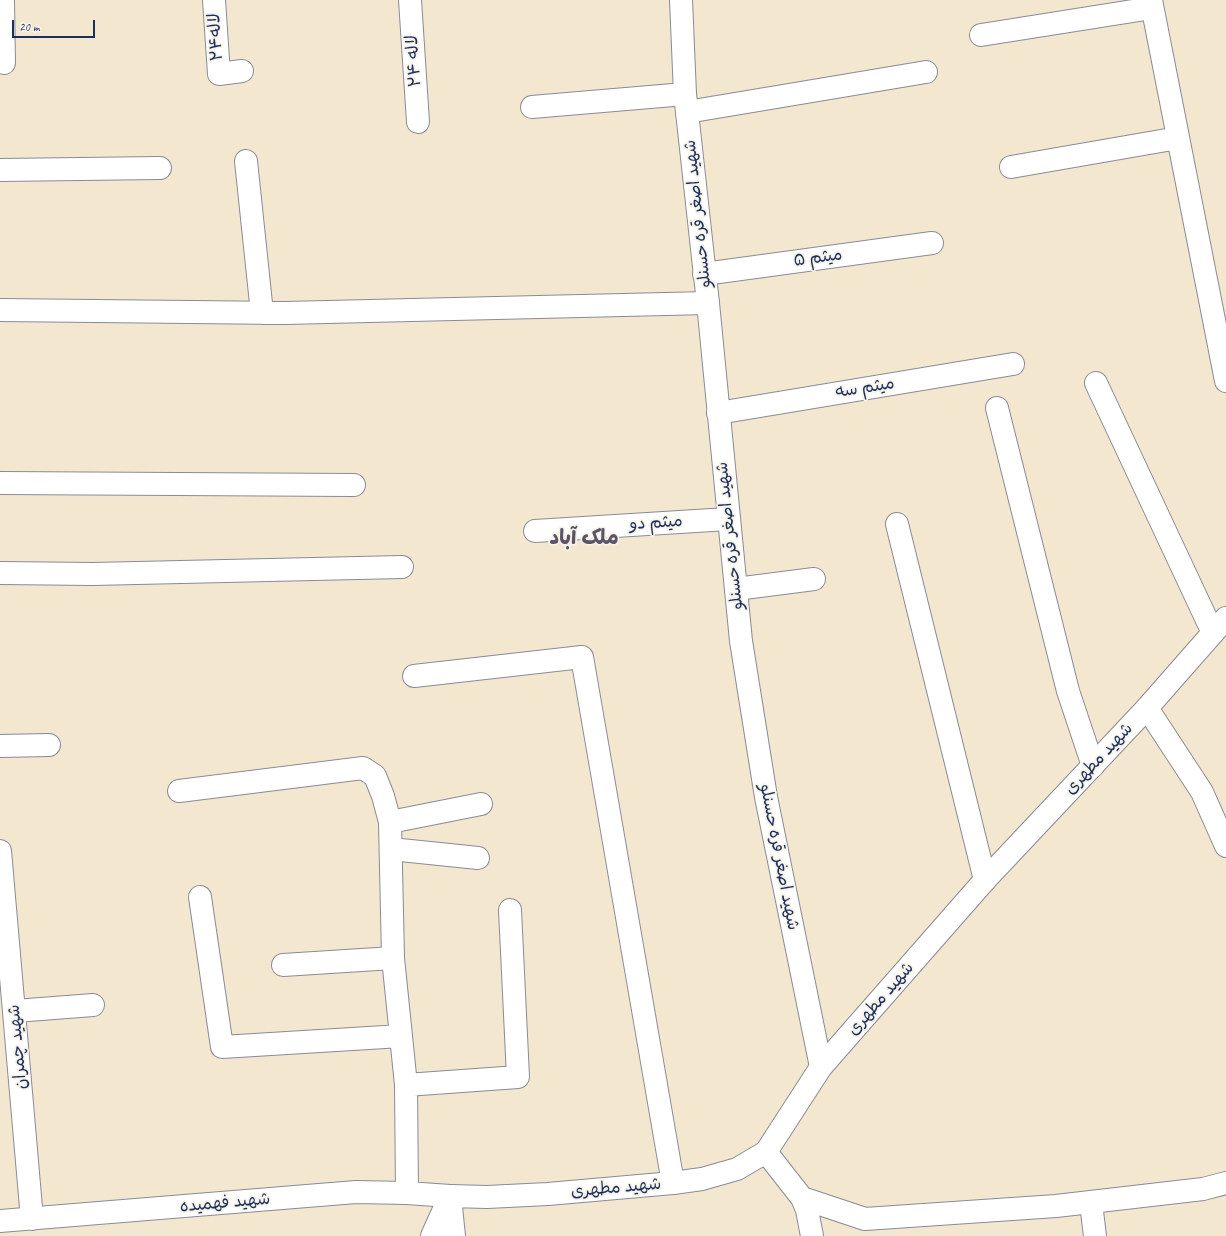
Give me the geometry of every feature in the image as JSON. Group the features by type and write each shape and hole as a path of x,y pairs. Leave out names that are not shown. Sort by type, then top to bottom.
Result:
{"street":[{"path":"3,0 4,63"},
{"name":"لاله۲۴","path":"214,0 219,74 242,71"},
{"name":"لاله ۲۴","path":"410,0 418,122"},
{"name":"شهید اصغر قره حسنلو","path":"681,0 686,103 708,303 741,641 766,797 821,1067"},
{"path":"981,35 1151,4 1226,381"},
{"path":"532,107 686,103 926,72"},
{"path":"1011,167 1178,138"},
{"path":"246,161 262,313"},
{"path":"0,170 160,168"},
{"name":"میثم ۵","path":"704,274 932,243"},
{"path":"0,310 262,313 708,303"},
{"name":"میثم سه","path":"718,413 1013,364"},
{"path":"1096,383 1219,626"},
{"path":"997,408 1068,691 1093,766"},
{"path":"0,484 354,485"},
{"name":"میثم دو","path":"535,531 728,519"},
{"path":"897,524 984,880"},
{"path":"0,573 101,573 402,567"},
{"path":"736,589 814,579"},
{"name":"شهید مطهری","path":"450,1196 487,1197 548,1194 674,1183 702,1179 737,1170 766,1152 821,1067 984,880 1147,708 1219,626"},
{"path":"414,676 582,657 674,1183"},
{"path":"1147,708 1202,792 1226,846"},
{"path":"0,746 49,745"},
{"path":"178,791 363,768 375,776 383,796 390,822 393,958 406,1085 407,1193"},
{"path":"390,822 481,804"},
{"path":"391,849 478,858"},
{"name":"شهید چمران","path":"0,851 15,1011 9,1036 32,1219"},
{"path":"200,897 222,1047 401,1036"},
{"path":"406,1085 518,1077 510,910"},
{"path":"282,965 393,958"},
{"path":"15,1011 93,1005"},
{"path":"766,1152 802,1198 807,1210 812,1236"},
{"path":"802,1198 865,1219 1091,1203 1203,1190 1226,1183"},
{"name":"شهید فهمیده","path":"0,1221 356,1192 450,1196"},
{"path":"432,1236 450,1196"},
{"path":"450,1196 454,1236"},
{"path":"1091,1203 1095,1236"}],"district":[{"name":"ملک آباد","path":"584,538"}]}
